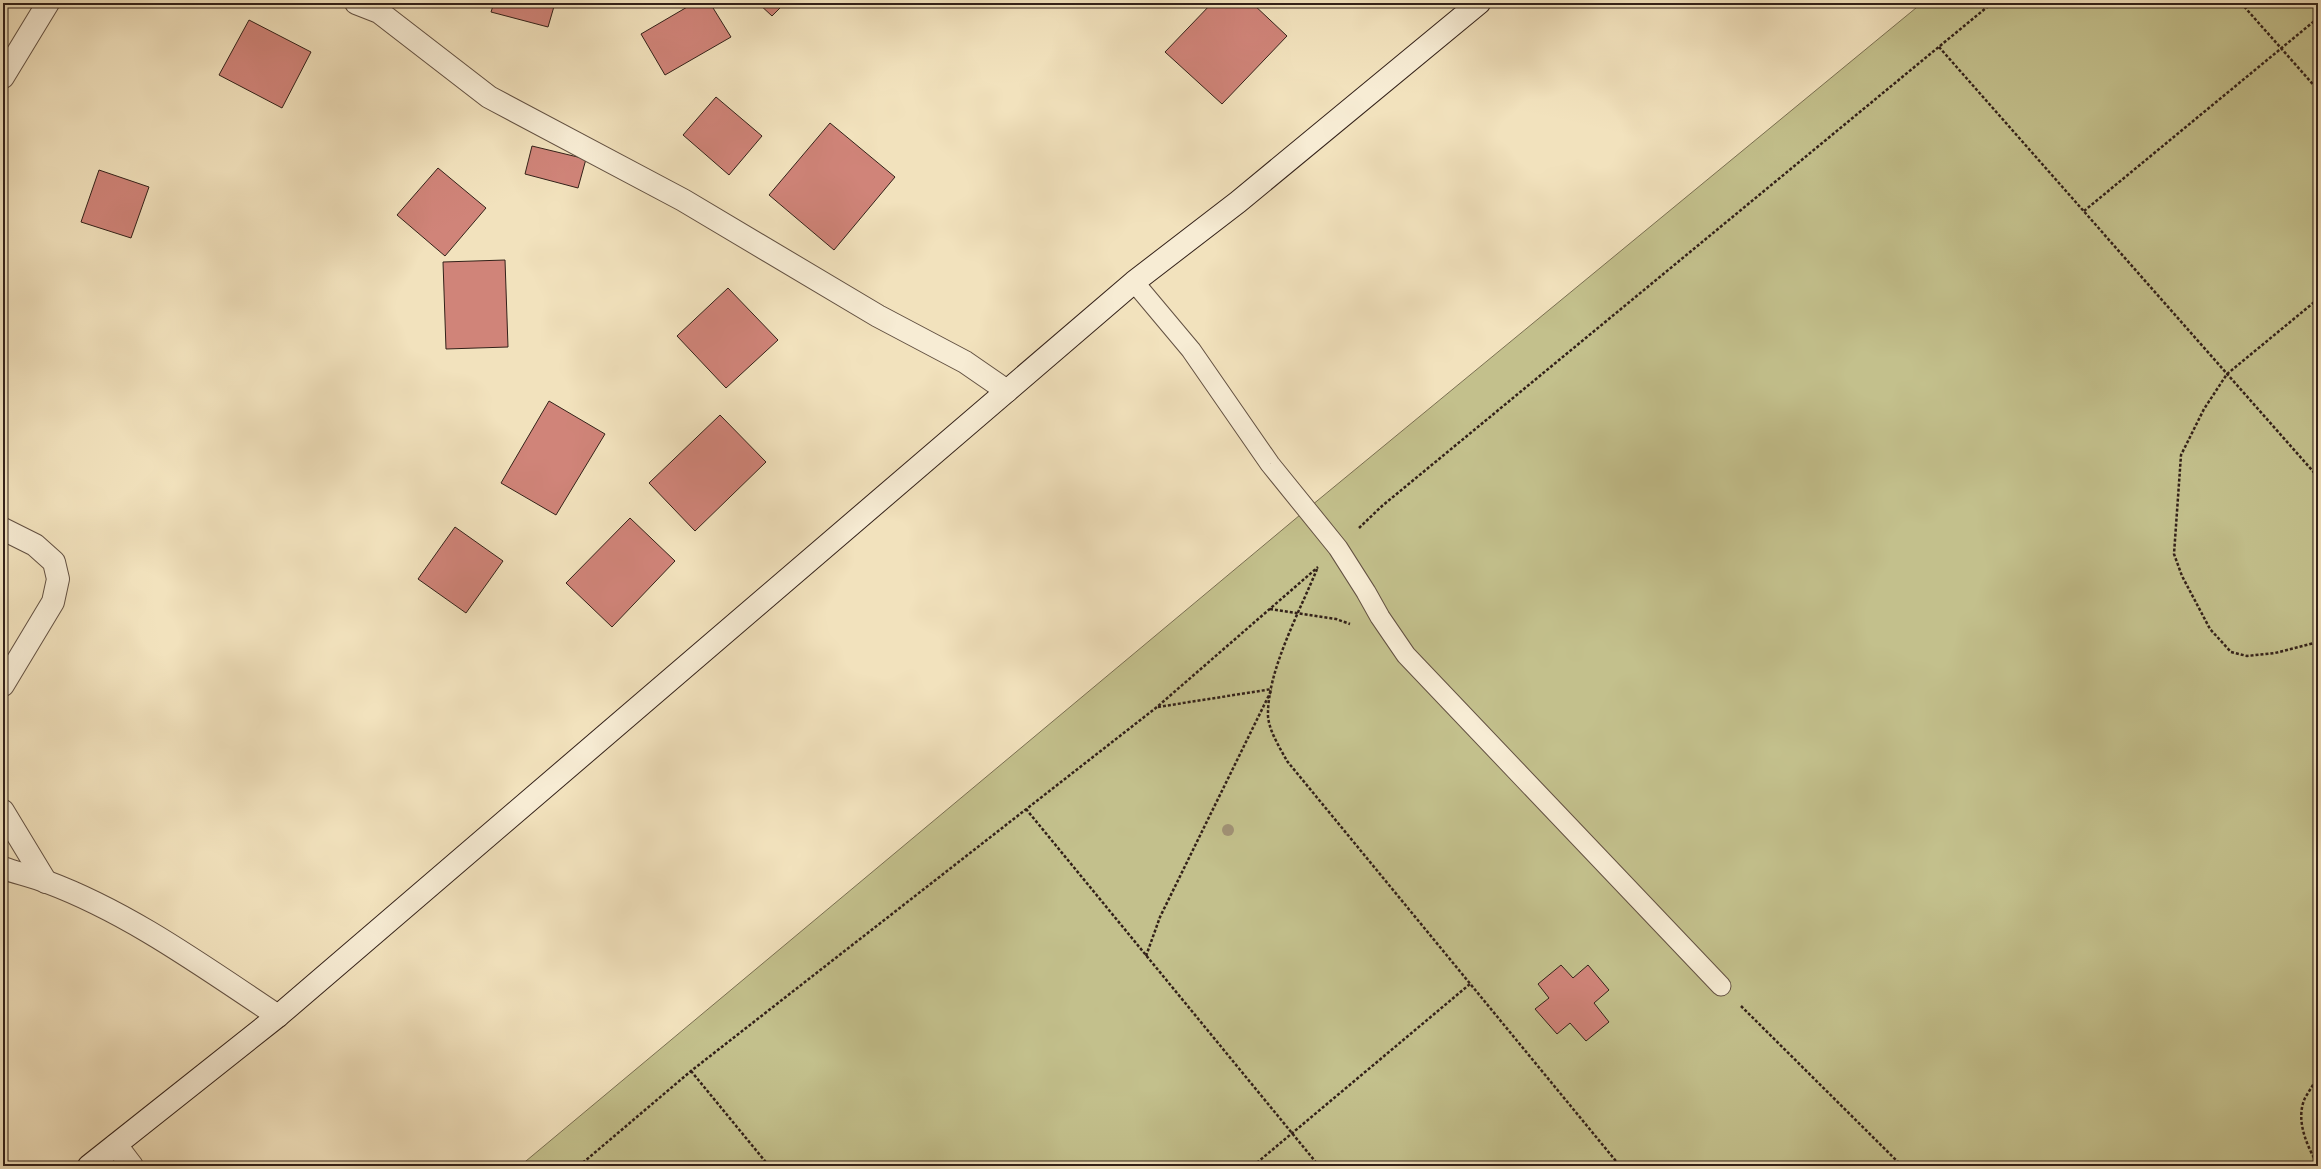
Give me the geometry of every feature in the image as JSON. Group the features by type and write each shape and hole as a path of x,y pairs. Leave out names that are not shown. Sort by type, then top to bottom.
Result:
{"main road":[{"path":"3,77 48,3"},
{"path":"356,3 379,7 489,97 683,200 857,304 921,340 965,362 1007,390"},
{"path":"88,1166 278,1016 1134,282 1238,202 1479,3"},
{"path":"3,530 35,545 54,562 58,579 53,602 3,685"},
{"path":"3,810 46,882"},
{"path":"3,868 46,882 87,899 177,949 278,1016"},
{"path":"116,1145 132,1166"}],"lane":[{"path":"1134,282 1191,350 1270,464 1338,548 1380,617 1406,655 1721,986"}],"path":[{"path":"579,1166 691,1071 1157,707 1318,567 1382,506 1992,3"},
{"path":"2241,3 2318,90"},
{"path":"2084,211 2318,18"},
{"path":"1939,46 2318,477"},
{"path":"2318,299 2227,374 2204,409 2181,455 2174,554 2182,576 2210,628 2231,652 2246,656 2274,653 2318,642"},
{"path":"1318,567 1279,660 1272,689 1268,717 1287,761 1620,1166"},
{"path":"1270,609 1336,619 1355,625"},
{"path":"1157,707 1272,689"},
{"path":"1146,956 1160,917 1272,689"},
{"path":"1026,809 1319,1166"},
{"path":"1253,1166 1470,984"},
{"path":"1721,986 1902,1166"},
{"path":"691,1071 769,1166"},
{"path":"2318,1076 2304,1100 2302,1119 2306,1140 2318,1165"}],"shaded area":[{"path":"1922,3 2318,3 2318,1166 520,1166 1306,510"}],"building":[{"path":"494,3 555,3 548,27 491,12"},
{"path":"694,3 710,3 731,37 665,75 641,34"},
{"path":"758,3 785,3 772,16"},
{"path":"1212,3 1252,3 1287,36 1222,104 1165,52"},
{"path":"249,20 311,52 282,108 219,75"},
{"path":"716,97 762,136 729,175 683,135"},
{"path":"830,123 895,177 834,250 769,195"},
{"path":"532,146 586,159 578,188 525,174"},
{"path":"438,168 486,208 445,256 397,215"},
{"path":"99,170 149,187 131,238 81,222"},
{"path":"505,260 508,347 446,349 443,262"},
{"path":"728,288 778,340 726,388 677,336"},
{"path":"549,401 605,434 556,515 501,483"},
{"path":"720,415 766,462 695,531 649,483"},
{"path":"630,518 675,561 612,627 566,583"},
{"path":"455,527 503,561 466,613 418,579"},
{"path":"1561,965 1573,978 1588,965 1609,990 1594,1003 1609,1022 1586,1041 1570,1023 1557,1034 1535,1009 1549,998 1538,984"}]}
